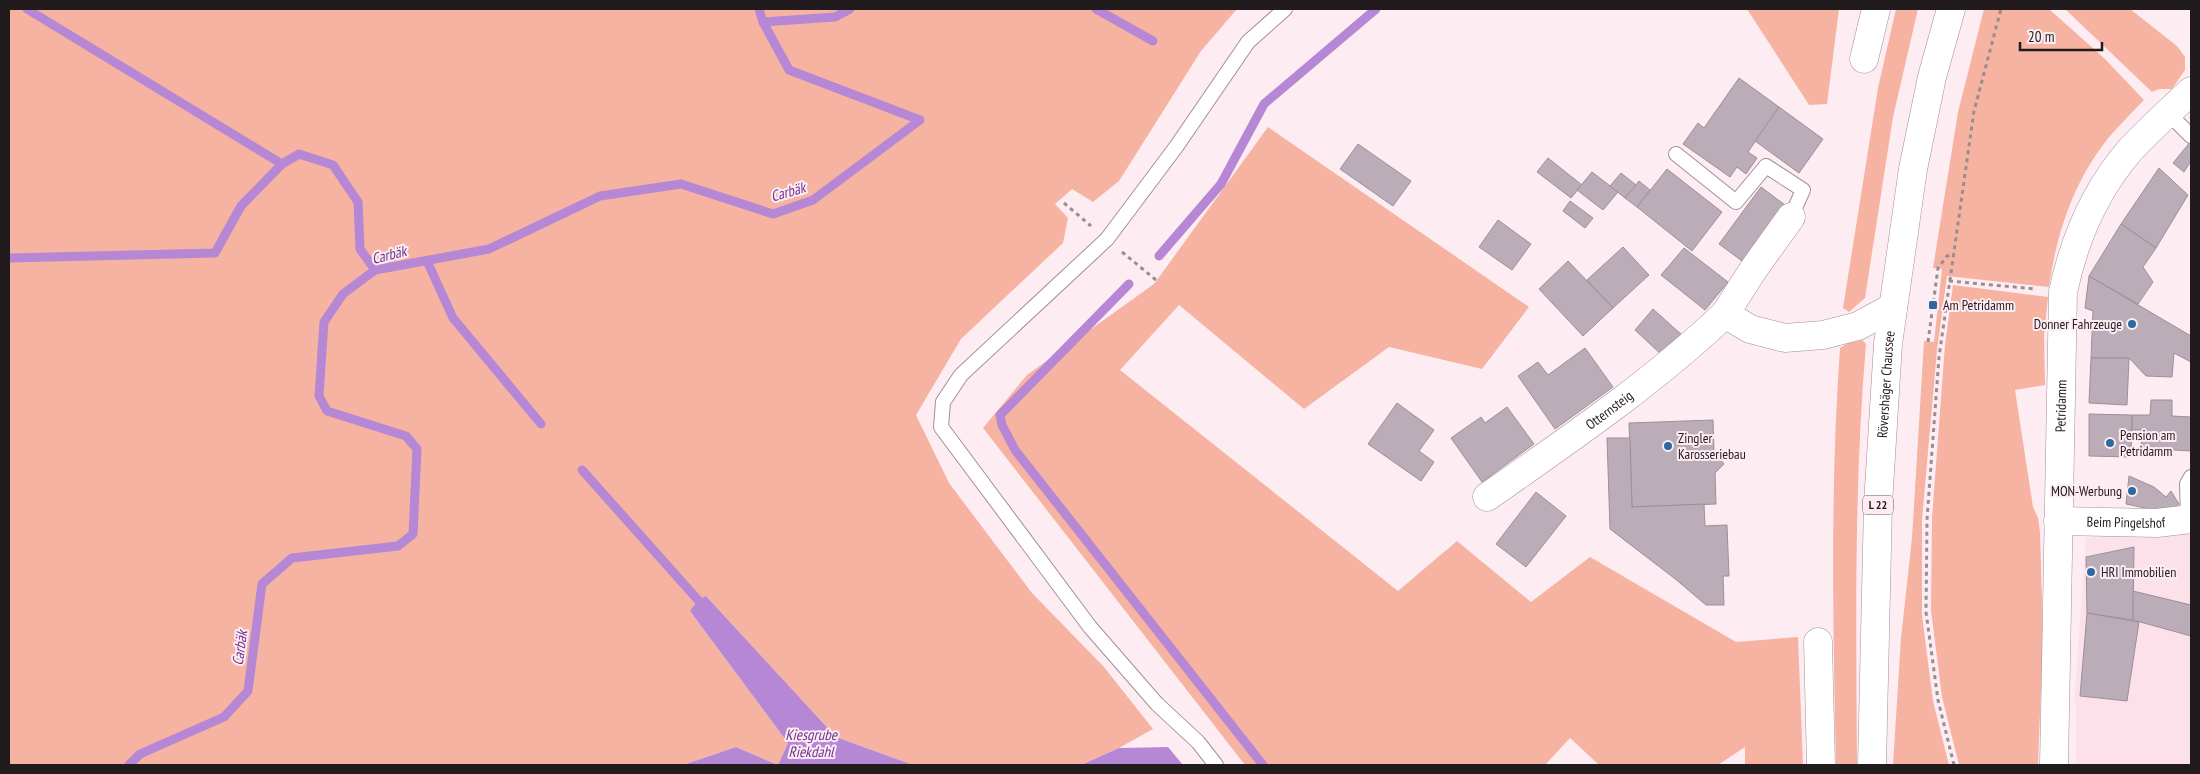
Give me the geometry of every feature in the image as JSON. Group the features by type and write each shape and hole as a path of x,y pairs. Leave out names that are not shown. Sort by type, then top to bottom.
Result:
{"street":[{"path":"1864,59 1876,9"},
{"name":"Rövershäger Chaussee","path":"1872,765 1878,504 1888,344 1913,169 1932,76 1951,9"},
{"name":"Petridamm","path":"2054,765 2063,292 2069,261 2095,202 2111,175 2131,150 2191,91"},
{"name":"Otternsteig","path":"1487,496 1606,414 1685,352 1725,314 1753,270 1791,217"},
{"path":"1725,314 1750,329 1785,338 1823,335 1858,326 1893,306"},
{"name":"Beim Pingelshof","path":"2058,521 2157,523 2190,519"},
{"path":"1818,642 1822,765"}],"lane":[{"path":"1216,765 1198,742 1157,704 1090,627 941,427 943,402 961,375 1107,239 1176,147 1248,42 1285,9"},
{"path":"2168,113 2191,136"},
{"path":"1676,154 1736,202 1766,166 1803,190 1791,217"},
{"path":"2190,519 2187,484 2191,478"}],"path":[{"path":"1954,765 1938,700 1926,612 1927,519 1939,357 1974,111 2001,9"},
{"path":"1928,342 1938,268 1947,256 1954,254"},
{"path":"1950,281 2063,292"}],"shaded area":[{"path":"9,9 1237,9 1201,51 1119,181 1093,202 1072,189 1055,204 1068,218 1063,243 961,339 916,415 949,483 1032,593 1104,667 1153,729 1119,748 1081,765 913,765 836,737 706,596 690,611 788,743 778,765 736,747 683,765 9,765"},
{"path":"1747,9 1839,9 1827,104 1809,105"},
{"path":"1896,9 1918,9 1893,117 1865,298 1849,312 1843,308 1878,88"},
{"path":"1984,9 2049,9 2104,58 2144,100 2108,139 2082,177 2061,231 2049,287 1947,276 1937,350 1922,520 1922,615 1933,701 1949,765 1893,765 1901,638 1912,538 1924,341 1934,342 1942,269 1933,268 1958,112"},
{"path":"2065,9 2130,9 2177,46 2185,57 2185,70 2172,89 2159,89 2152,92"},
{"path":"1268,127 1529,307 1482,369 1389,347 1304,409 1179,305 1120,370 1398,591 1457,541 1531,602 1590,557 1736,642 1798,637 1803,765 1745,765 1745,747 1718,765 1599,765 1570,738 1545,765 1245,765 983,428 1027,375 1154,284"},
{"path":"1953,285 2048,297 2044,336 2045,385 2015,390 2033,507 2038,518 2040,532 2043,635 2038,765 1959,765 1942,697 1931,610 1932,518 1945,345"},
{"path":"1862,340 1866,344 1859,449 1856,607 1857,765 1836,765 1833,609 1834,504 1840,348 1848,343"},
{"path":"2191,477 2191,765 2076,765 2076,702 2074,702 2086,538 2188,529"}],"water":[{"name":"Kiesgrube Riekdahl","path":"706,596 836,737 913,765 778,765 788,743 690,611 698,600"},
{"path":"736,747 778,765 683,765"},
{"path":"1168,747 1183,765 1081,765 1119,748"}],"building":[{"path":"1739,78 1779,107 1748,152 1757,158 1746,174 1737,167 1730,177 1683,144 1698,123 1704,128"},
{"path":"1779,107 1823,139 1799,173 1755,141"},
{"path":"2191,141 2191,161 2184,172 2173,163"},
{"path":"1358,144 1411,181 1393,206 1340,169"},
{"path":"1548,158 1582,185 1571,198 1537,172"},
{"path":"2159,168 2188,195 2156,248 2121,224"},
{"path":"1667,169 1722,212 1692,251 1637,207"},
{"path":"1592,172 1618,192 1603,210 1577,190"},
{"path":"1621,173 1636,185 1625,198 1610,186"},
{"path":"1639,181 1650,190 1637,207 1625,198"},
{"path":"1761,187 1785,205 1742,261 1719,244"},
{"path":"1570,201 1593,218 1585,228 1563,211"},
{"path":"1498,220 1531,244 1512,270 1479,247"},
{"path":"2121,224 2156,248 2143,267 2153,282 2138,304 2089,276"},
{"path":"1623,247 1649,275 1613,308 1587,280"},
{"path":"1684,248 1728,282 1705,310 1661,275"},
{"path":"1568,261 1613,308 1583,336 1539,289"},
{"name":"Donner Fahrzeuge","path":"2089,276 2191,336 2191,362 2174,353 2172,377 2146,376 2129,358 2091,358 2093,311 2085,308"},
{"path":"1653,309 1682,335 1663,356 1635,330"},
{"path":"1585,348 1613,387 1555,429 1518,376 1538,362 1548,375"},
{"path":"2091,358 2129,358 2127,405 2089,403"},
{"path":"2151,400 2172,400 2172,416 2191,417 2191,451 2141,448 2142,430 2132,430 2132,415 2150,415"},
{"path":"1397,403 1434,430 1419,451 1434,462 1421,481 1368,444"},
{"path":"1507,407 1534,444 1482,482 1451,438 1481,417 1485,423"},
{"name":"Pension am Petridamm","path":"2089,414 2132,415 2131,457 2089,456"},
{"path":"1713,420 1714,451 1724,464 1715,473 1716,504 1632,507 1629,423"},
{"path":"1607,438 1630,438 1632,507 1704,504 1705,526 1727,525 1729,576 1723,576 1724,605 1706,605 1610,529"},
{"path":"2129,476 2154,487 2166,497 2171,491 2179,504 2169,513 2126,504"},
{"path":"1536,492 1566,516 1526,567 1496,544"},
{"path":"2134,547 2133,620 2087,613 2086,557"},
{"path":"2133,591 2191,605 2191,636 2133,620"},
{"path":"2087,613 2139,622 2127,701 2080,696"}],"waterway":[{"path":"27,9 282,164"},
{"name":"Carbäk","path":"129,765 140,754 224,717 248,691 262,584 292,558 398,546 413,534 417,449 406,436 327,411 319,396 324,322 343,294 375,270 489,249 600,196 681,184 773,214 813,200 920,120 789,70 763,22 759,9"},
{"path":"763,22 835,17 850,9"},
{"path":"1096,9 1153,41"},
{"path":"1159,256 1221,184 1264,104 1376,9"},
{"path":"9,258 215,253 241,206 282,164 299,154 333,165 358,202 360,249 375,270"},
{"path":"427,261 453,318 541,424"},
{"path":"1129,284 1000,415 1002,425 1015,450 1263,765"},
{"path":"582,470 698,600"}],"place":[{"name":"Am Petridamm","path":"1933,305"},
{"name":"Donner Fahrzeuge","path":"2132,324"},
{"name":"Pension am Petridamm","path":"2110,443"},
{"name":"Zingler Karosseriebau","path":"1668,446"},
{"name":"MON-Werbung","path":"2132,491"},
{"name":"HRI Immobilien","path":"2091,572"}]}
